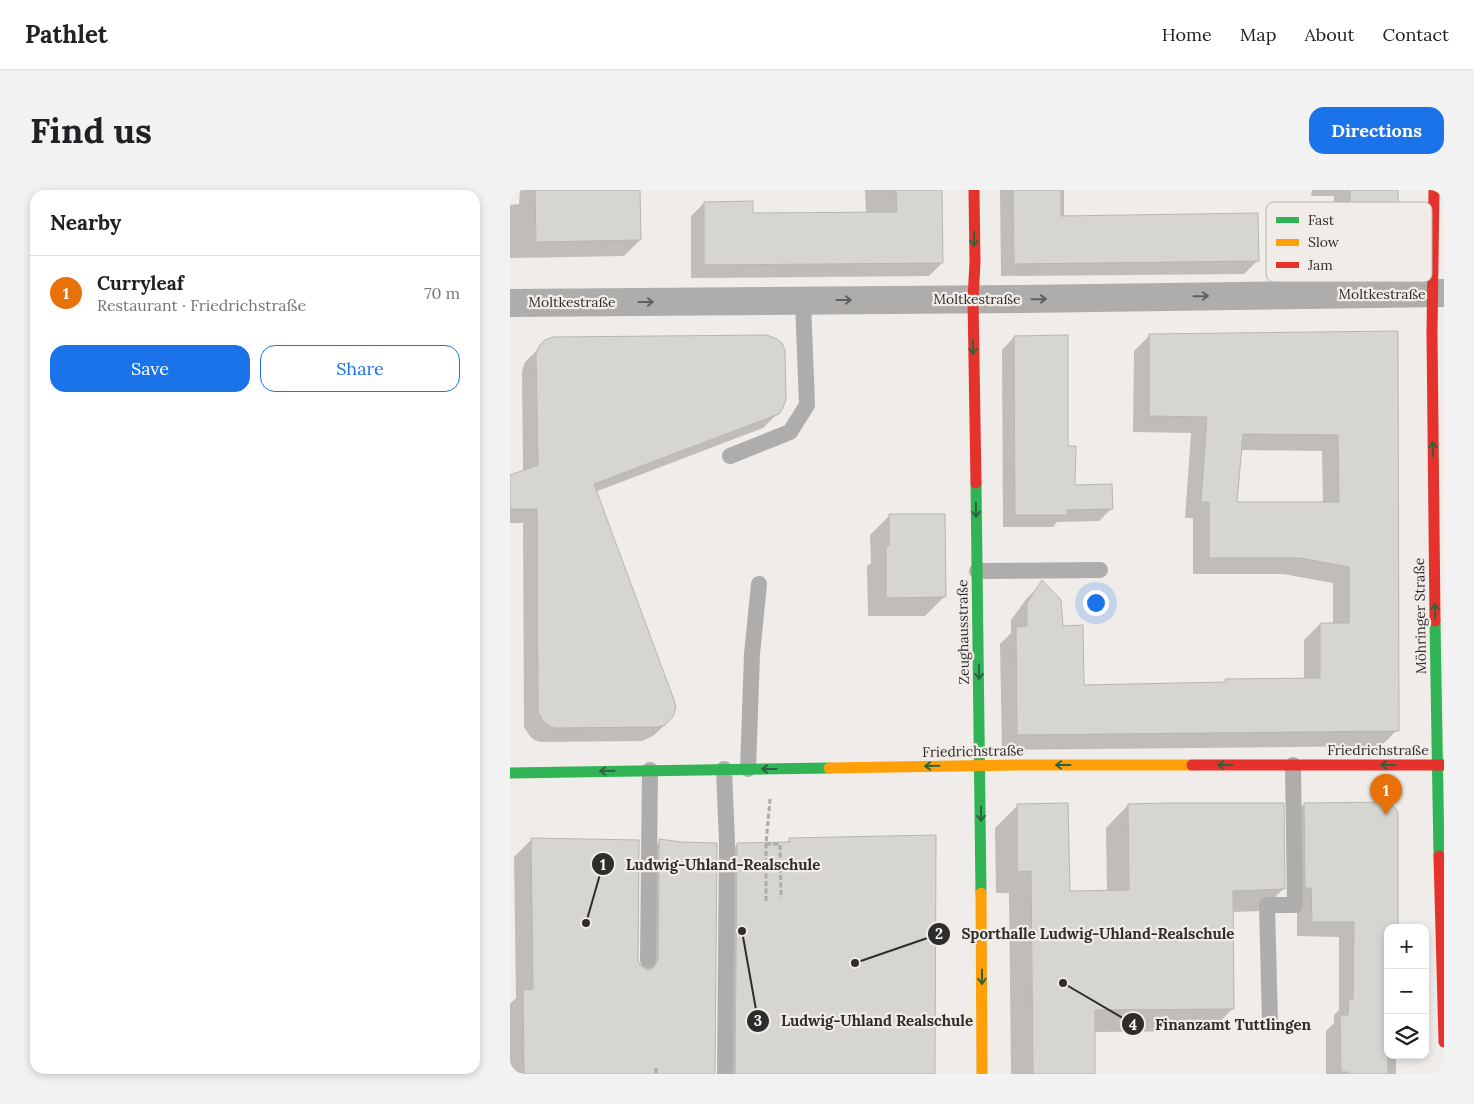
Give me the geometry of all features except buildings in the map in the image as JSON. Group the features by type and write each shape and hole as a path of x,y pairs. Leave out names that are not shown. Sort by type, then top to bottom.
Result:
{"street":[{"name":"Zeughausstraße","path":"974,190 975,262 973,298 980,766 982,1074"},
{"name":"Möhringer Straße","path":"1434,190 1439,293 1432,332 1444,1042"},
{"name":"Moltkestraße","path":"510,302 1022,299 1439,293"},
{"name":"Friedrichstraße","path":"510,773 980,766 1440,765"}],"lane":[{"path":"730,456 790,432 808,405 803,300"},
{"path":"977,571 1100,570"},
{"path":"748,769 752,654 759,584"},
{"path":"1270,1022 1266,905 1295,905 1293,765"},
{"path":"724,769 727,843 725,1074"},
{"path":"648,960 650,770"}],"path":[{"path":"766,901 766,844 773,769"},
{"path":"766,844 780,844 781,898"},
{"path":"656,1068 656,1074"}],"traffic: fast":[{"path":"976,483 981,893"},
{"path":"1435,621 1439,856"},
{"path":"510,773 829,768"}],"traffic: slow":[{"path":"829,768 1192,765"},
{"path":"981,893 982,1074"}],"traffic: jam":[{"path":"974,190 975,262 973,299 976,483"},
{"path":"1434,190 1432,332 1435,621"},
{"path":"1192,765 1444,765"},
{"path":"1439,856 1444,1042"}],"place":[{"name":"Curryleaf","path":"1386,815"},
{"name":"Ludwig-Uhland-Realschule","path":"586,923"},
{"name":"Ludwig-Uhland Realschule","path":"742,931"},
{"name":"Sporthalle Ludwig-Uhland-Realschule","path":"855,963"},
{"name":"Finanzamt Tuttlingen","path":"1063,983"}]}
